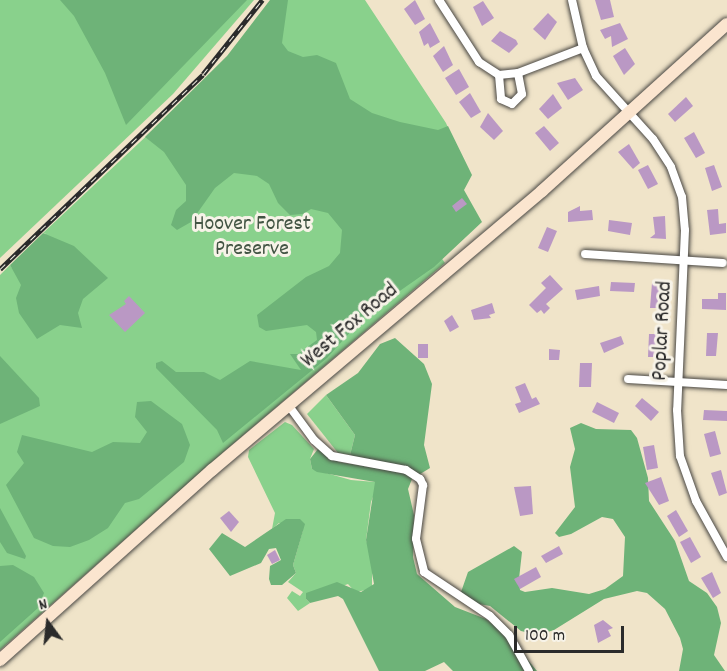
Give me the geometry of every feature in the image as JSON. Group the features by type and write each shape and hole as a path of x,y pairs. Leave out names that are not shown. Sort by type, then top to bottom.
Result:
{"street":[{"path":"440,0 479,62 499,75 518,73 583,48"},
{"name":"Poplar Road","path":"572,0 583,48 596,76 629,112 671,167 682,197 684,262 678,381 680,456 692,492 727,556"},
{"name":"West Fox Road","path":"0,660 177,500 629,112 727,24"},
{"path":"499,75 501,99 512,104 522,94 518,73"},
{"path":"585,255 723,263"},
{"path":"628,379 727,385"},
{"path":"289,406 314,440 332,456 406,470 420,479 423,486 416,539 424,572 490,616 510,635 530,671"}],"green space":[{"path":"0,0 254,0 173,94 0,258"},
{"path":"60,0 247,0 126,125 105,73 74,16"},
{"path":"270,0 288,0 282,43 288,51 303,57 317,55 336,63 350,99 372,113 400,122 438,130 448,126 472,175 464,190 482,222 434,267 394,295 379,300 327,358 223,443 217,430 156,368 156,363 162,361 176,372 204,372 220,380 250,361 301,370 290,354 298,354 317,340 316,332 307,325 266,331 259,327 257,315 306,277 329,266 340,253 342,230 328,213 311,209 303,214 290,215 278,203 269,184 257,176 234,173 215,188 191,222 177,230 171,225 176,210 186,201 186,185 164,152 145,137 227,56"},
{"name":"Hoover Forest Preserve","path":"275,0 365,0 446,123 452,137 393,188 445,263 220,455 0,650 0,275 10,265 12,268 46,234 43,233 236,52"},
{"path":"43,233 74,246 108,278 83,299 78,313 82,328 60,325 37,339 19,313 16,298 21,285 10,265"},
{"path":"395,338 424,364 432,384 424,445 430,468 412,479 408,489 414,515 413,557 417,574 455,607 486,619 508,636 537,671 453,671 444,662 425,671 379,671 343,599 338,596 310,603 306,599 306,593 337,582 361,592 374,584 366,540 375,482 317,472 312,469 310,459 318,449 339,462 381,469 350,455 355,435 326,395 358,373 380,344"},
{"path":"0,356 39,398 40,406 0,424"},
{"path":"326,395 355,435 350,455 338,453 307,414"},
{"path":"151,401 182,424 190,445 184,462 139,499 125,503 108,528 89,540 70,547 53,546 34,538 6,485 24,463 17,452 22,435 92,452 113,442 140,443 147,432 135,417 137,402"},
{"path":"285,422 292,425 314,449 310,459 312,469 351,480 375,482 377,487 371,502 366,540 372,557 372,589 355,592 348,584 306,599 310,603 298,611 287,598 292,591 300,596 303,592 288,582 296,573 293,565 303,530 279,523 272,529 275,513 248,457 249,450"},
{"path":"581,423 596,429 631,430 637,438 648,478 649,501 675,541 689,581 707,593 717,607 721,623 714,655 725,671 679,671 683,649 680,638 665,609 647,593 637,591 604,599 554,630 538,635 521,631 490,606 473,603 461,592 468,572 514,546 522,552 519,579 520,590 525,592 552,588 589,594 605,589 623,576 625,537 613,519 602,517 571,534 559,537 555,533 575,507 570,467 575,449 570,428"},
{"path":"0,508 26,556 25,559 7,553 0,542"},
{"path":"286,519 300,519 305,524 293,565 296,573 282,585 271,585 269,579 270,566 281,560 276,548 269,549 261,563 230,576 209,549 222,533 245,547"},
{"path":"13,565 34,577 44,593 38,608 0,642 0,566"}],"building":[{"path":"415,0 425,19 415,25 404,9"},
{"path":"595,0 610,0 614,17 601,20"},
{"path":"483,1 494,18 482,26 473,7"},
{"path":"548,13 557,22 545,40 533,29"},
{"path":"430,23 440,42 430,48 428,43 424,46 419,32"},
{"path":"620,23 628,39 612,47 611,36 605,39 600,30"},
{"path":"500,31 516,40 518,44 509,53 491,41"},
{"path":"444,46 453,65 443,72 433,56"},
{"path":"625,48 635,64 624,75 613,56"},
{"path":"459,69 469,87 456,95 445,78"},
{"path":"575,78 583,90 568,100 557,83"},
{"path":"470,93 481,112 471,118 459,102"},
{"path":"553,94 562,108 548,119 539,109"},
{"path":"686,97 693,106 675,122 668,114"},
{"path":"488,113 503,131 494,140 480,127"},
{"path":"544,126 559,143 550,151 535,133"},
{"path":"694,132 705,153 696,158 684,138"},
{"path":"629,144 640,163 633,169 618,152"},
{"path":"648,165 658,184 648,189 638,170"},
{"path":"714,165 722,187 712,191 705,168"},
{"path":"462,198 467,204 456,212 452,206"},
{"path":"580,206 580,211 592,210 593,220 568,222 568,212"},
{"path":"718,209 719,224 726,223 726,233 710,235 707,210"},
{"path":"665,216 666,239 650,238 655,234 653,217"},
{"path":"609,220 632,223 630,235 608,231"},
{"path":"547,227 557,231 548,252 538,248"},
{"path":"550,275 563,289 546,304 550,308 544,314 541,310 537,313 529,305 546,288 541,283"},
{"path":"611,282 635,283 634,292 610,291"},
{"path":"652,283 663,284 661,308 650,308"},
{"path":"599,286 600,296 577,300 575,290"},
{"path":"718,293 726,293 726,310 702,309 702,299 718,299"},
{"path":"129,296 145,313 125,332 109,315 126,304 124,301"},
{"path":"492,303 495,313 489,315 491,318 474,320 471,310"},
{"path":"452,315 459,327 450,332 444,321"},
{"path":"707,333 718,333 716,356 706,356"},
{"path":"649,334 660,334 658,357 648,357"},
{"path":"621,336 624,344 604,353 600,343"},
{"path":"418,344 428,344 428,358 418,358"},
{"path":"549,349 560,350 559,360 549,360"},
{"path":"580,363 592,363 591,387 579,387"},
{"path":"525,383 532,399 536,397 540,404 519,413 515,404 521,402 515,387"},
{"path":"642,398 659,412 651,421 635,406"},
{"path":"597,402 619,413 614,423 592,412"},
{"path":"704,410 727,411 727,421 703,420"},
{"path":"715,431 721,454 710,457 704,434"},
{"path":"654,445 658,468 647,470 643,447"},
{"path":"721,470 727,493 719,496 711,473"},
{"path":"661,477 669,501 659,505 645,483"},
{"path":"531,486 533,514 520,516 514,487"},
{"path":"676,510 688,531 679,537 667,516"},
{"path":"229,511 239,522 231,532 220,518"},
{"path":"690,537 701,557 691,563 680,542"},
{"path":"559,546 563,554 546,563 541,556"},
{"path":"275,550 280,560 272,564 267,555"},
{"path":"536,567 541,577 520,589 514,579"},
{"path":"712,572 721,593 713,598 701,578"},
{"path":"603,620 613,628 608,630 611,636 598,643 594,625"}],"railway":[{"path":"0,269 203,74 262,0"}]}
